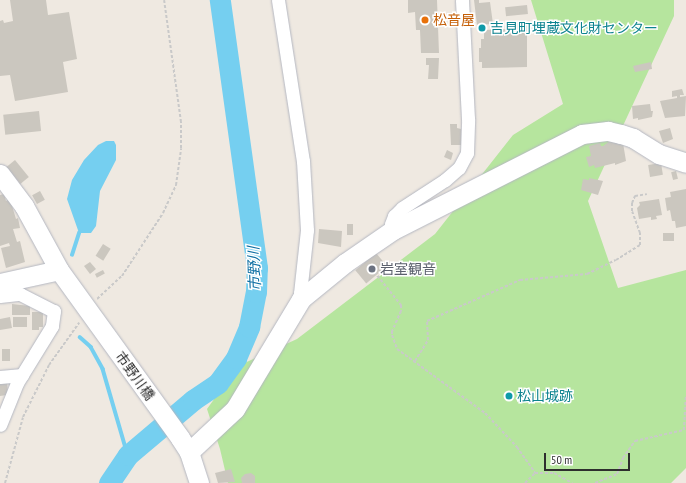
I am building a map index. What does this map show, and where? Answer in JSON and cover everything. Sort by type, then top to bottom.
[{"type":"street","points":[[278,0],[303,161],[307,230],[300,293],[301,299]]},
{"type":"street","points":[[393,230],[391,224],[394,216],[402,208],[444,180],[459,168],[467,153],[468,119],[462,0]]},
{"type":"street","points":[[184,445],[235,409],[301,299],[359,253],[393,230],[582,134],[608,131],[621,134],[633,138],[659,154],[686,163]]},
{"type":"street","name":"市野川橋","points":[[3,182],[24,206],[59,270],[184,445],[199,483]]},
{"type":"street","points":[[0,283],[59,270]]},
{"type":"street","points":[[0,296],[20,294],[54,311],[52,326],[22,375],[0,425]]},
{"type":"street","points":[[0,377],[22,375]]},
{"type":"path","points":[[4,483],[23,417],[49,365],[89,312],[92,303],[122,276],[163,214],[176,185],[181,148],[181,122],[164,0]]},
{"type":"path","points":[[415,361],[428,340],[427,321],[520,280],[587,274],[616,260],[640,245],[640,233],[632,211],[632,203],[635,196],[647,194]]},
{"type":"path","points":[[359,253],[401,305],[402,311],[392,330],[392,335],[397,349],[485,413],[517,447],[535,473]]},
{"type":"path","points":[[595,483],[617,474],[623,458],[635,440],[684,430],[686,397]]},
{"type":"path","points":[[525,483],[535,473],[554,473],[572,483]]},
{"type":"green space","points":[[531,0],[674,0],[674,16],[588,201],[618,288],[686,270],[686,468],[671,483],[228,483],[220,449],[207,409],[238,366],[297,339],[435,234],[513,135],[563,104]]},
{"type":"water","points":[[106,141],[114,141],[116,145],[116,160],[100,191],[96,226],[91,233],[79,233],[67,199],[72,180],[84,160],[98,145]]},
{"type":"building","points":[[10,0],[46,0],[48,15],[69,12],[77,59],[63,62],[68,92],[15,101],[10,75],[0,76],[0,21],[3,20],[4,23],[13,21]]},
{"type":"building","points":[[408,0],[437,0],[439,53],[421,53],[420,30],[416,30],[415,12],[408,13]]},
{"type":"building","points":[[474,0],[479,0],[479,3],[490,2],[493,24],[477,25]]},
{"type":"building","points":[[527,5],[528,14],[506,16],[505,7]]},
{"type":"building","points":[[510,23],[527,23],[527,67],[482,68],[482,62],[479,62],[479,48],[481,48],[481,39],[484,39],[484,30],[510,29]]},
{"type":"building","points":[[426,58],[439,58],[438,79],[428,79],[429,65],[426,65]]},
{"type":"building","points":[[651,62],[652,69],[635,72],[633,66]]},
{"type":"building","points":[[682,89],[684,95],[680,95],[680,97],[686,96],[685,116],[665,118],[660,101],[677,98],[677,96],[672,97],[672,91]]},
{"type":"building","points":[[650,104],[651,111],[653,111],[652,117],[638,120],[638,118],[633,119],[632,106]]},
{"type":"building","points":[[39,111],[41,131],[5,135],[3,115]]},
{"type":"building","points":[[450,124],[457,124],[457,128],[461,129],[461,145],[451,145]]},
{"type":"building","points":[[670,128],[673,139],[663,143],[659,131]]},
{"type":"building","points":[[610,141],[617,141],[617,144],[623,143],[626,161],[615,165],[615,163],[595,168],[594,165],[589,167],[586,157],[591,156],[589,146],[600,143],[601,146],[603,146]]},
{"type":"building","points":[[447,150],[453,153],[451,160],[444,157]]},
{"type":"building","points":[[15,160],[29,177],[20,184],[6,167]]},
{"type":"building","points":[[661,163],[663,175],[650,177],[648,165]]},
{"type":"building","points":[[676,171],[678,179],[673,180],[671,172]]},
{"type":"building","points":[[589,178],[603,181],[598,195],[581,190],[583,179],[589,180]]},
{"type":"building","points":[[686,189],[686,226],[676,228],[675,221],[672,221],[670,210],[667,211],[665,198],[671,197],[670,192]]},
{"type":"building","points":[[40,191],[45,200],[37,204],[32,195]]},
{"type":"building","points":[[4,194],[6,201],[10,199],[16,219],[18,218],[20,228],[13,229],[17,242],[20,241],[25,262],[6,268],[1,248],[10,246],[9,243],[0,246],[0,195]]},
{"type":"building","points":[[659,199],[662,215],[656,216],[657,219],[651,220],[651,217],[639,219],[637,208],[640,205],[639,202]]},
{"type":"building","points":[[347,224],[353,224],[353,235],[347,235]]},
{"type":"building","points":[[319,229],[342,231],[341,247],[318,243]]},
{"type":"building","points":[[663,233],[674,233],[674,241],[663,241]]},
{"type":"building","points":[[103,244],[111,249],[103,261],[96,256]]},
{"type":"building","points":[[376,253],[387,266],[366,283],[355,270]]},
{"type":"building","points":[[90,262],[96,269],[90,274],[84,266]]},
{"type":"building","points":[[103,270],[105,274],[97,278],[95,274]]},
{"type":"building","points":[[12,304],[30,306],[30,315],[12,315]]},
{"type":"building","points":[[32,312],[43,312],[43,327],[39,327],[39,330],[32,330]]},
{"type":"building","points":[[10,317],[12,328],[0,330],[0,319]]},
{"type":"building","points":[[13,317],[27,317],[27,327],[13,327]]},
{"type":"building","points":[[2,349],[10,349],[10,361],[2,361]]},
{"type":"building","points":[[7,382],[7,395],[0,396],[0,383]]},
{"type":"building","points":[[231,469],[235,482],[218,483],[215,473]]},
{"type":"building","points":[[251,473],[255,476],[255,483],[242,483],[241,478],[245,474]]},
{"type":"waterway","name":"市野川","points":[[109,483],[128,455],[193,400],[218,383],[236,358],[249,327],[256,292],[257,268],[220,0]]},
{"type":"waterway","points":[[72,255],[79,233]]},
{"type":"waterway","points":[[80,337],[91,347],[103,369],[128,455]]},
{"type":"place","name":"松音屋","points":[[425,20]]},
{"type":"place","name":"吉見町埋蔵文化財センター","points":[[482,28]]},
{"type":"place","name":"岩室観音","points":[[372,269]]},
{"type":"place","name":"松山城跡","points":[[509,396]]}]
